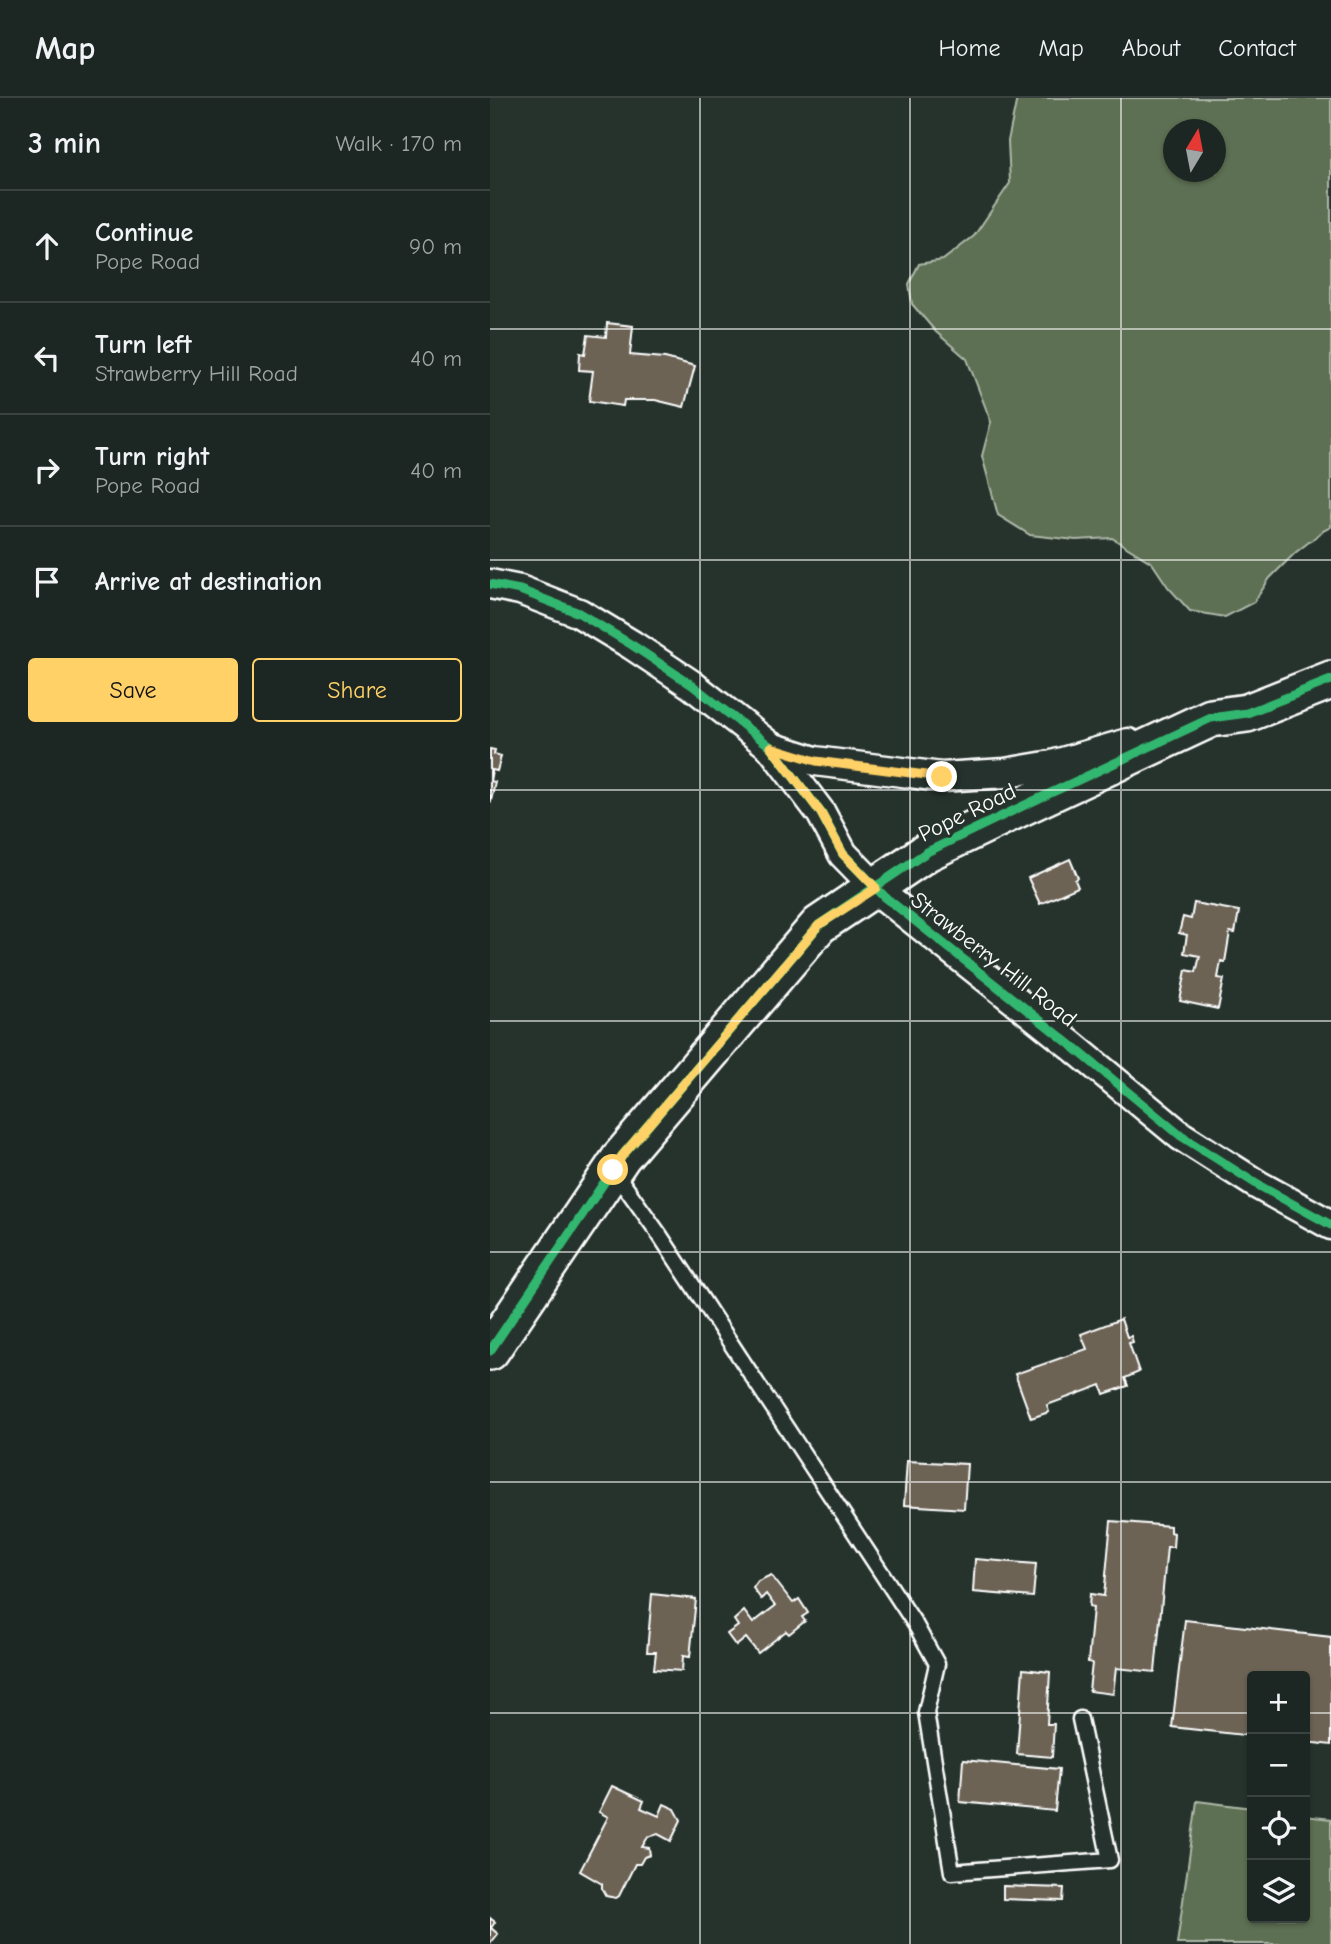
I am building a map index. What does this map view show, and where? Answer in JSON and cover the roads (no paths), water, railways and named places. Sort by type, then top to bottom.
[{"type":"street","name":"Strawberry Hill Road","points":[[490,584],[520,590],[579,614],[692,685],[771,747],[821,813],[843,854],[876,888],[1181,1136],[1258,1185],[1331,1225]]},
{"type":"street","name":"Pope Road","points":[[771,747],[816,761],[942,777],[1005,773],[1052,765],[1211,718],[1247,713],[1331,680]]},
{"type":"street","name":"Pope Road","points":[[490,1351],[639,1136],[819,925],[927,852],[1211,718]]},
{"type":"lane","points":[[613,1170],[667,1245],[915,1624],[937,1664],[926,1712],[952,1872],[1110,1860],[1080,1719]]}]
